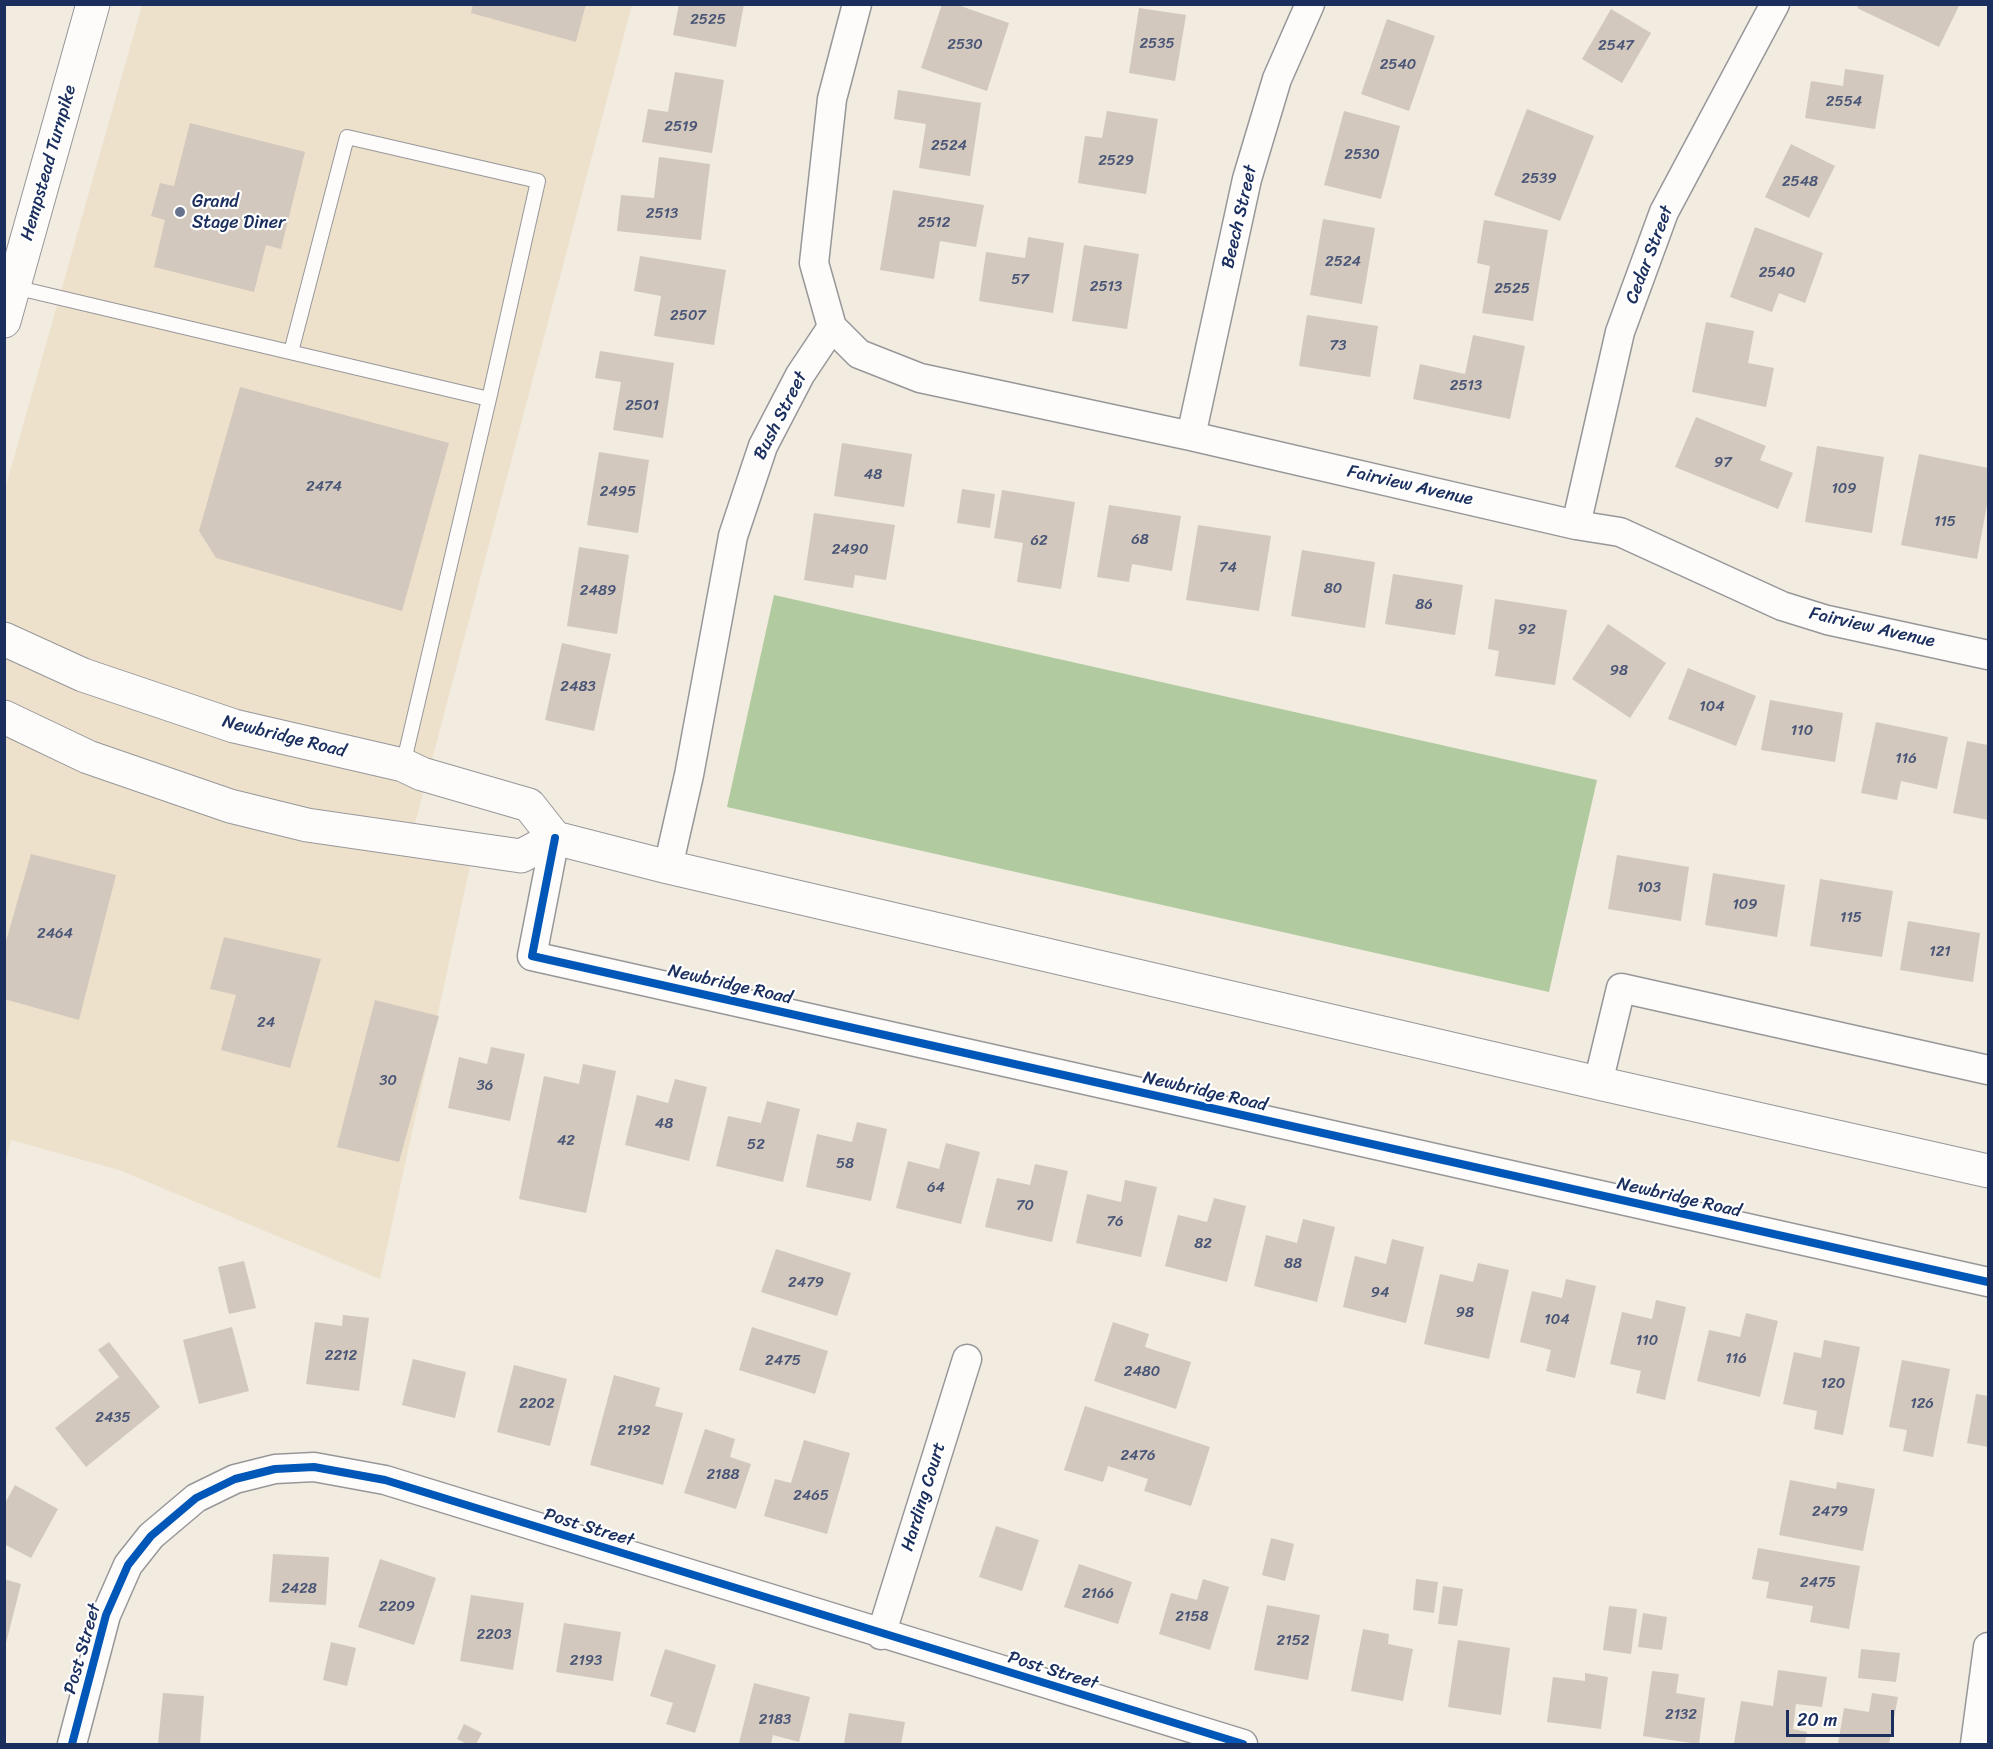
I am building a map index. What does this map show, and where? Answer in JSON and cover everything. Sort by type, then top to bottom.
[{"type":"main road","name":"Hempstead Turnpike","points":[[4,321],[93,4]]},
{"type":"main road","name":"Newbridge Road","points":[[4,639],[83,675],[234,726],[403,765],[422,774],[529,805],[555,838]]},
{"type":"main road","points":[[4,717],[88,757],[230,806],[307,825],[521,856],[555,838],[668,867],[1598,1083],[1989,1171]]},
{"type":"street","points":[[832,327],[814,263],[832,99],[845,41],[857,4]]},
{"type":"street","name":"Beech Street","points":[[1191,436],[1247,179],[1277,79],[1310,4]]},
{"type":"street","name":"Cedar Street","points":[[1576,525],[1620,332],[1664,212],[1775,4]]},
{"type":"street","name":"Fairview Avenue","points":[[832,327],[860,354],[920,378],[1191,436],[1576,525],[1620,532],[1793,609],[1827,620],[1989,655]]},
{"type":"street","name":"Bush Street","points":[[668,867],[689,775],[733,536],[763,446],[800,375],[832,327]]},
{"type":"street","name":"Newbridge Road","points":[[555,838],[532,956],[1989,1282]]},
{"type":"street","points":[[1598,1083],[1621,988],[1989,1070]]},
{"type":"street","name":"Harding Court","points":[[881,1635],[967,1359]]},
{"type":"street","name":"Post Street","points":[[72,1744],[106,1615],[128,1565],[151,1536],[196,1498],[235,1479],[275,1469],[315,1467],[386,1480],[881,1635],[1243,1744]]},
{"type":"street","points":[[1975,1744],[1989,1647]]},
{"type":"lane","points":[[291,351],[347,137],[538,181],[403,765]]},
{"type":"lane","points":[[14,287],[489,399]]},
{"type":"shaded area","points":[[142,5],[632,5],[407,854],[470,866],[380,1279],[119,1170],[11,1140],[5,1165],[5,489]]},
{"type":"green space","points":[[774,595],[1597,780],[1549,992],[727,807]]},
{"type":"building","points":[[473,4],[586,4],[576,42],[471,13]]},
{"type":"building","points":[[679,4],[744,4],[736,47],[673,35]]},
{"type":"building","points":[[942,4],[955,4],[1009,23],[987,91],[921,68]]},
{"type":"building","points":[[1859,4],[1960,4],[1939,47],[1857,8]]},
{"type":"building","points":[[1139,8],[1186,15],[1175,81],[1129,73]]},
{"type":"building","points":[[1611,9],[1651,33],[1622,83],[1582,59]]},
{"type":"building","points":[[1387,19],[1435,36],[1409,111],[1361,94]]},
{"type":"building","points":[[1845,69],[1884,75],[1875,129],[1805,118],[1811,81],[1843,86]]},
{"type":"building","points":[[675,72],[724,80],[712,153],[642,142],[648,109],[668,112]]},
{"type":"building","points":[[898,90],[981,103],[970,176],[919,168],[926,124],[894,119]]},
{"type":"building","points":[[1527,109],[1594,136],[1560,221],[1494,195]]},
{"type":"building","points":[[1107,111],[1158,119],[1146,194],[1078,183],[1085,136],[1102,138]]},
{"type":"building","points":[[1344,111],[1400,126],[1381,199],[1324,185]]},
{"type":"building","points":[[190,123],[305,152],[281,249],[266,245],[254,292],[154,267],[165,220],[151,216],[160,183],[174,186]]},
{"type":"building","points":[[1791,144],[1835,166],[1809,218],[1765,197]]},
{"type":"building","points":[[659,157],[710,164],[701,240],[617,231],[621,195],[654,198]]},
{"type":"building","points":[[893,190],[984,205],[976,247],[940,241],[934,279],[880,270]]},
{"type":"building","points":[[1323,219],[1375,228],[1362,304],[1310,295]]},
{"type":"building","points":[[1484,220],[1548,230],[1533,321],[1482,313],[1490,266],[1477,263]]},
{"type":"building","points":[[1755,227],[1823,253],[1805,303],[1779,293],[1772,312],[1730,297]]},
{"type":"building","points":[[1028,237],[1064,243],[1053,313],[979,301],[986,252],[1025,258]]},
{"type":"building","points":[[1084,245],[1139,254],[1127,329],[1072,321]]},
{"type":"building","points":[[640,256],[726,270],[714,345],[654,336],[661,296],[634,291]]},
{"type":"building","points":[[1307,315],[1378,326],[1370,377],[1299,366]]},
{"type":"building","points":[[1706,322],[1754,331],[1748,363],[1774,368],[1766,407],[1692,392]]},
{"type":"building","points":[[1473,335],[1525,346],[1510,419],[1413,399],[1420,364],[1465,374]]},
{"type":"building","points":[[600,351],[674,363],[663,438],[613,430],[621,382],[595,378]]},
{"type":"building","points":[[240,387],[449,443],[402,611],[216,558],[199,531]]},
{"type":"building","points":[[1696,417],[1766,446],[1760,460],[1793,473],[1778,509],[1675,467]]},
{"type":"building","points":[[842,443],[912,454],[904,507],[834,496]]},
{"type":"building","points":[[1817,446],[1884,457],[1872,533],[1805,522]]},
{"type":"building","points":[[599,452],[649,460],[638,533],[587,525]]},
{"type":"building","points":[[1919,454],[1988,468],[1988,499],[1977,559],[1901,545]]},
{"type":"building","points":[[962,489],[995,494],[990,528],[957,523]]},
{"type":"building","points":[[1002,490],[1075,502],[1061,589],[1017,582],[1023,543],[994,538]]},
{"type":"building","points":[[1109,505],[1181,516],[1172,571],[1132,564],[1129,582],[1097,577]]},
{"type":"building","points":[[814,513],[895,525],[886,580],[855,575],[853,588],[804,580]]},
{"type":"building","points":[[1198,525],[1271,536],[1259,611],[1186,600]]},
{"type":"building","points":[[579,547],[629,555],[617,634],[567,626]]},
{"type":"building","points":[[1302,550],[1375,562],[1365,628],[1291,616]]},
{"type":"building","points":[[1393,574],[1463,585],[1455,635],[1385,624]]},
{"type":"building","points":[[1495,599],[1567,610],[1555,685],[1495,676],[1499,651],[1488,649]]},
{"type":"building","points":[[1608,624],[1666,663],[1630,718],[1572,679]]},
{"type":"building","points":[[562,643],[611,654],[594,731],[545,720]]},
{"type":"building","points":[[1688,668],[1756,696],[1736,746],[1668,719]]},
{"type":"building","points":[[1770,700],[1843,713],[1835,762],[1761,750]]},
{"type":"building","points":[[1876,722],[1948,737],[1937,789],[1901,781],[1897,800],[1861,793]]},
{"type":"building","points":[[1967,741],[1988,745],[1988,820],[1953,813]]},
{"type":"building","points":[[31,854],[116,875],[79,1020],[4,999],[4,948]]},
{"type":"building","points":[[1617,855],[1689,867],[1681,921],[1608,909]]},
{"type":"building","points":[[1713,873],[1785,885],[1777,937],[1705,925]]},
{"type":"building","points":[[1820,879],[1893,891],[1882,957],[1810,946]]},
{"type":"building","points":[[1908,921],[1980,933],[1973,982],[1900,970]]},
{"type":"building","points":[[224,937],[321,959],[290,1068],[221,1050],[236,995],[210,989]]},
{"type":"building","points":[[375,1000],[439,1016],[399,1162],[337,1147]]},
{"type":"building","points":[[491,1047],[525,1054],[510,1121],[448,1108],[459,1057],[487,1064]]},
{"type":"building","points":[[583,1064],[616,1071],[586,1213],[519,1199],[544,1076],[579,1084]]},
{"type":"building","points":[[675,1079],[707,1087],[689,1161],[625,1145],[637,1095],[668,1103]]},
{"type":"building","points":[[767,1101],[800,1109],[783,1182],[716,1166],[728,1116],[761,1123]]},
{"type":"building","points":[[857,1122],[887,1129],[871,1201],[806,1187],[817,1134],[852,1142]]},
{"type":"building","points":[[946,1143],[980,1152],[961,1224],[896,1208],[908,1161],[939,1169]]},
{"type":"building","points":[[1035,1164],[1068,1171],[1052,1242],[985,1227],[997,1178],[1030,1185]]},
{"type":"building","points":[[1125,1180],[1157,1187],[1141,1257],[1076,1243],[1087,1194],[1121,1202]]},
{"type":"building","points":[[1214,1198],[1246,1206],[1227,1282],[1165,1266],[1178,1215],[1207,1222]]},
{"type":"building","points":[[1303,1219],[1335,1227],[1317,1302],[1254,1286],[1266,1235],[1297,1243]]},
{"type":"building","points":[[1392,1239],[1424,1247],[1406,1323],[1343,1307],[1355,1256],[1386,1264]]},
{"type":"building","points":[[776,1249],[851,1273],[837,1316],[761,1292]]},
{"type":"building","points":[[244,1261],[256,1308],[229,1314],[218,1267]]},
{"type":"building","points":[[1478,1263],[1509,1270],[1489,1359],[1424,1344],[1440,1274],[1473,1282]]},
{"type":"building","points":[[1566,1279],[1596,1286],[1575,1378],[1546,1371],[1551,1350],[1520,1342],[1532,1291],[1562,1298]]},
{"type":"building","points":[[1656,1300],[1686,1307],[1665,1400],[1636,1393],[1641,1371],[1610,1364],[1622,1312],[1652,1319]]},
{"type":"building","points":[[1746,1313],[1778,1321],[1760,1397],[1697,1381],[1709,1330],[1740,1337]]},
{"type":"building","points":[[343,1315],[369,1318],[359,1391],[306,1384],[315,1322],[342,1326]]},
{"type":"building","points":[[1113,1322],[1149,1334],[1145,1347],[1191,1362],[1176,1409],[1094,1381]]},
{"type":"building","points":[[232,1327],[249,1391],[199,1404],[183,1340]]},
{"type":"building","points":[[752,1327],[828,1351],[815,1394],[739,1370]]},
{"type":"building","points":[[1824,1340],[1860,1347],[1843,1435],[1814,1429],[1817,1411],[1783,1404],[1794,1352],[1821,1358]]},
{"type":"building","points":[[109,1342],[160,1407],[86,1467],[55,1428],[119,1377],[98,1350]]},
{"type":"building","points":[[413,1359],[466,1372],[455,1418],[402,1405]]},
{"type":"building","points":[[1902,1360],[1950,1369],[1933,1457],[1903,1451],[1907,1430],[1889,1427]]},
{"type":"building","points":[[514,1365],[567,1379],[550,1446],[497,1432]]},
{"type":"building","points":[[614,1375],[660,1388],[655,1406],[683,1413],[663,1485],[590,1465]]},
{"type":"building","points":[[1976,1394],[1988,1396],[1988,1447],[1967,1443]]},
{"type":"building","points":[[1085,1406],[1210,1447],[1191,1506],[1144,1491],[1148,1479],[1108,1466],[1103,1482],[1064,1470]]},
{"type":"building","points":[[705,1429],[735,1439],[730,1457],[751,1464],[736,1509],[684,1493]]},
{"type":"building","points":[[804,1440],[850,1453],[827,1534],[764,1516],[775,1479],[791,1483]]},
{"type":"building","points":[[1790,1480],[1836,1489],[1837,1482],[1875,1489],[1863,1551],[1779,1535]]},
{"type":"building","points":[[15,1485],[58,1509],[31,1558],[4,1544],[4,1505]]},
{"type":"building","points":[[996,1526],[1039,1540],[1022,1591],[979,1577]]},
{"type":"building","points":[[1271,1538],[1294,1544],[1285,1581],[1262,1575]]},
{"type":"building","points":[[1758,1548],[1860,1566],[1849,1629],[1810,1622],[1813,1606],[1766,1598],[1769,1582],[1752,1579]]},
{"type":"building","points":[[273,1554],[329,1557],[326,1605],[269,1602]]},
{"type":"building","points":[[380,1559],[436,1578],[414,1645],[358,1627]]},
{"type":"building","points":[[1079,1564],[1132,1582],[1118,1624],[1064,1607]]},
{"type":"building","points":[[4,1579],[21,1584],[5,1647],[4,1647]]},
{"type":"building","points":[[1203,1579],[1229,1587],[1210,1650],[1159,1634],[1171,1593],[1197,1600]]},
{"type":"building","points":[[1416,1579],[1438,1582],[1434,1613],[1413,1610]]},
{"type":"building","points":[[1443,1586],[1463,1589],[1457,1626],[1438,1624]]},
{"type":"building","points":[[471,1595],[524,1603],[513,1670],[460,1661]]},
{"type":"building","points":[[1267,1605],[1320,1615],[1308,1680],[1254,1670]]},
{"type":"building","points":[[1609,1606],[1637,1609],[1631,1654],[1603,1650]]},
{"type":"building","points":[[1643,1613],[1667,1617],[1662,1650],[1638,1647]]},
{"type":"building","points":[[564,1623],[621,1632],[613,1681],[556,1672]]},
{"type":"building","points":[[1363,1629],[1389,1634],[1388,1644],[1413,1649],[1403,1701],[1351,1691]]},
{"type":"building","points":[[1458,1640],[1510,1648],[1501,1715],[1448,1707]]},
{"type":"building","points":[[331,1642],[356,1648],[347,1686],[323,1680]]},
{"type":"building","points":[[665,1649],[716,1665],[695,1733],[666,1724],[673,1703],[650,1696]]},
{"type":"building","points":[[1861,1649],[1900,1653],[1896,1682],[1858,1678]]},
{"type":"building","points":[[1778,1670],[1827,1677],[1822,1707],[1796,1704],[1793,1729],[1807,1732],[1805,1744],[1734,1744],[1741,1701],[1773,1706]]},
{"type":"building","points":[[1652,1671],[1679,1674],[1676,1693],[1705,1698],[1699,1744],[1643,1736]]},
{"type":"building","points":[[1585,1673],[1608,1677],[1601,1729],[1547,1722],[1553,1677],[1585,1681]]},
{"type":"building","points":[[754,1683],[810,1697],[799,1742],[773,1735],[771,1744],[739,1743]]},
{"type":"building","points":[[163,1693],[204,1696],[200,1744],[158,1744]]},
{"type":"building","points":[[1872,1693],[1898,1697],[1889,1744],[1838,1744],[1844,1708],[1869,1712]]},
{"type":"building","points":[[849,1713],[905,1722],[901,1744],[844,1744]]},
{"type":"building","points":[[464,1724],[482,1733],[476,1744],[467,1744],[457,1739]]},
{"type":"cycle path","points":[[555,838],[532,956],[1988,1282]]},
{"type":"cycle path","points":[[72,1744],[106,1615],[128,1565],[151,1536],[196,1498],[235,1479],[275,1469],[314,1467],[385,1480],[1243,1744]]},
{"type":"place","name":"Grand Stage Diner","points":[[180,212]]}]
